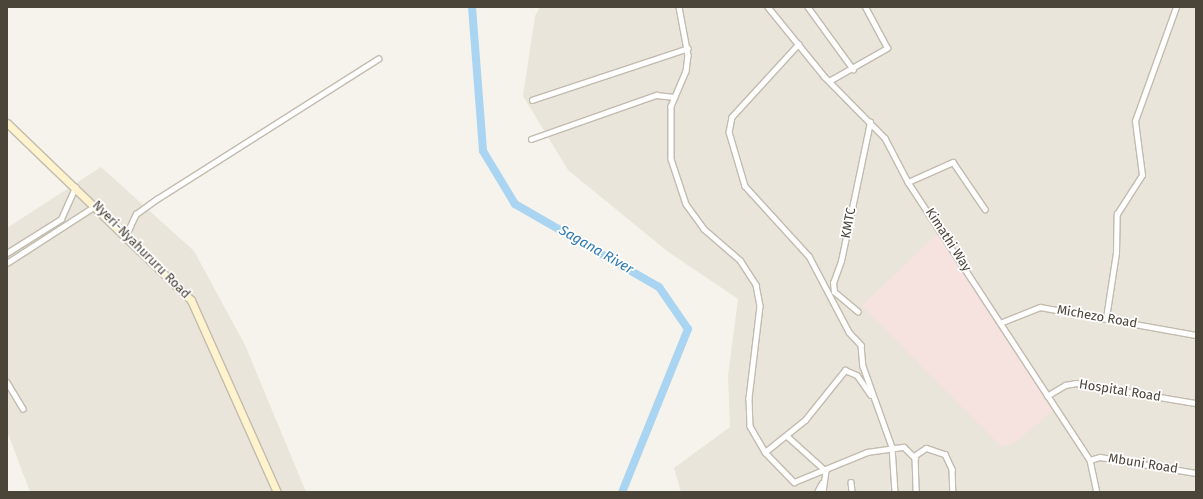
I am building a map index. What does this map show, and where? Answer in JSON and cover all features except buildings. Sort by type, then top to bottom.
[{"type":"main road","name":"Nyeri-Nyahururu Road","points":[[7,123],[76,185],[185,291],[197,309],[277,492]]},
{"type":"street","points":[[679,7],[688,48],[686,71],[674,97],[669,151],[686,204],[712,238],[740,260],[756,285],[760,306],[748,413],[750,426],[765,452],[794,482],[826,472],[854,457],[892,447],[904,447],[914,456],[916,492]]},
{"type":"street","name":"Kimathi Way","points":[[768,7],[829,81],[885,138],[908,182],[1090,460],[1097,492]]},
{"type":"street","points":[[808,7],[853,68]]},
{"type":"street","points":[[829,81],[888,48],[865,7]]},
{"type":"street","points":[[1106,318],[1116,253],[1117,214],[1142,175],[1135,121],[1176,7]]},
{"type":"street","points":[[799,44],[732,117],[729,132],[745,186],[810,256],[849,332],[861,345],[863,366],[892,447],[896,492]]},
{"type":"street","points":[[532,100],[688,48]]},
{"type":"street","points":[[126,235],[136,214],[378,59]]},
{"type":"street","points":[[531,139],[656,95],[674,97]]},
{"type":"street","name":"KMTC","points":[[858,312],[834,292],[833,283],[841,260],[870,122]]},
{"type":"street","points":[[908,182],[953,162],[985,209]]},
{"type":"street","points":[[7,253],[66,214],[76,185]]},
{"type":"street","points":[[7,263],[96,205]]},
{"type":"street","name":"Michezo Road","points":[[1000,322],[1035,307],[1106,318],[1196,335]]},
{"type":"street","points":[[765,452],[787,436],[845,370],[857,375],[874,400]]},
{"type":"street","points":[[7,382],[23,409]]},
{"type":"street","name":"Hospital Road","points":[[1047,396],[1065,385],[1076,383],[1196,403]]},
{"type":"street","points":[[787,436],[826,472]]},
{"type":"street","points":[[914,456],[926,448],[945,454],[952,469],[953,492]]},
{"type":"street","name":"Mbuni Road","points":[[1090,460],[1100,457],[1196,473]]},
{"type":"street","points":[[817,492],[823,482],[826,472]]},
{"type":"street","points":[[823,482],[823,492]]},
{"type":"street","points":[[851,482],[852,492]]},
{"type":"shaded area","points":[[540,7],[1196,7],[1196,492],[681,492],[674,468],[730,427],[728,376],[738,299],[667,251],[568,170],[523,96],[535,16]]},
{"type":"shaded area","points":[[101,167],[194,251],[245,345],[306,492],[30,492],[7,431],[7,228]]},
{"type":"shaded area","points":[[939,232],[1055,409],[1015,442],[1002,447],[862,306]]},
{"type":"waterway","name":"Sagana River","points":[[472,7],[483,151],[515,204],[659,287],[688,329],[622,492]]}]
